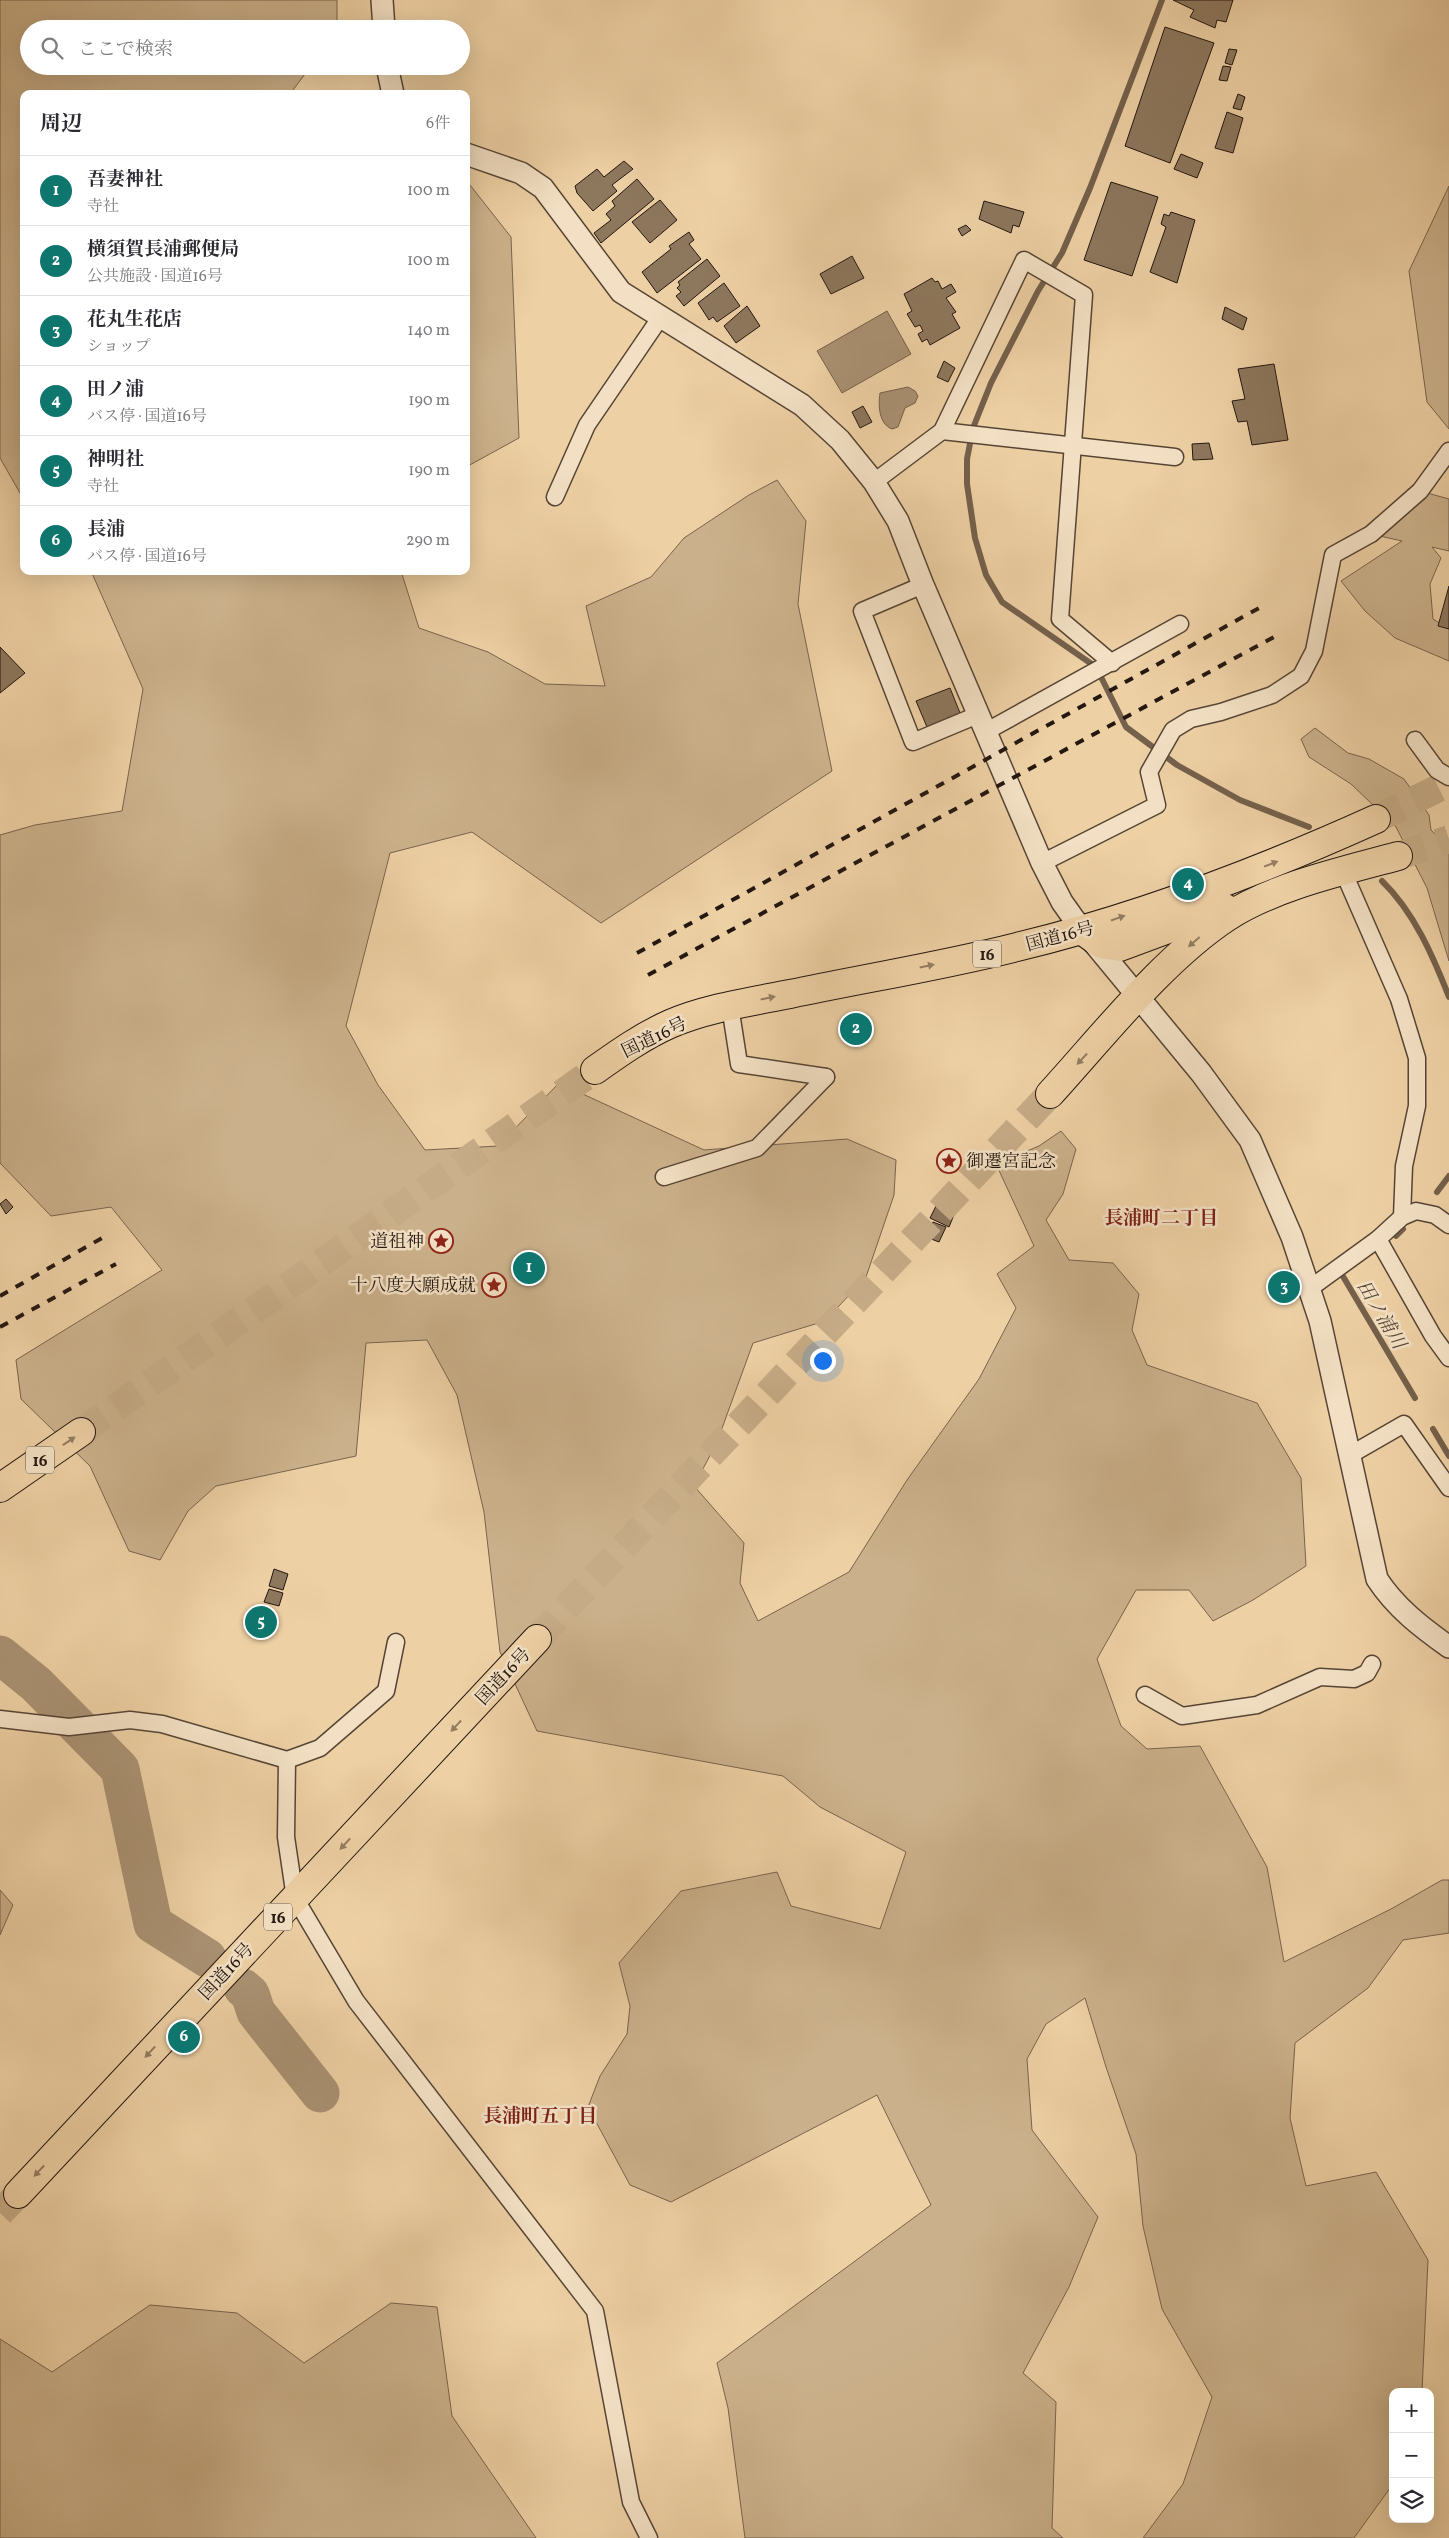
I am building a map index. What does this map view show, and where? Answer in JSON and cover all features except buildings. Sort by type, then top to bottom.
[{"type":"highway","name":"国道16号","points":[[595,1070],[633,1043],[671,1024],[730,1006],[1015,948],[1083,930],[1223,882],[1307,850],[1376,819]]},
{"type":"highway","points":[[1050,1094],[1196,940],[1228,916],[1270,896],[1343,871],[1398,856]]},
{"type":"highway","points":[[1083,930],[1101,944],[1120,946],[1245,901],[1270,896]]},
{"type":"highway","name":"16","points":[[0,1488],[81,1432]]},
{"type":"highway","name":"国道16号","points":[[18,2194],[537,1639]]},
{"type":"street","points":[[382,0],[383,20]]},
{"type":"street","points":[[389,75],[392,90]]},
{"type":"street","points":[[470,155],[521,173],[543,188],[621,292],[802,405],[840,440],[874,482],[898,521],[923,585],[1042,863],[1062,902],[1138,999],[1201,1073],[1250,1140],[1292,1237],[1320,1321],[1377,1579],[1391,1599],[1415,1623],[1449,1647]]},
{"type":"street","points":[[874,482],[942,431],[1024,260],[1084,295],[1060,619],[1112,663]]},
{"type":"street","points":[[555,498],[586,425],[660,318]]},
{"type":"street","points":[[942,431],[1175,457]]},
{"type":"street","points":[[1042,863],[1157,804],[1149,772],[1173,730],[1191,719],[1221,712],[1272,695],[1301,676],[1314,651],[1333,555],[1371,534],[1420,490],[1449,451]]},
{"type":"street","points":[[923,585],[862,610],[913,742],[983,723],[1112,663],[1180,624]]},
{"type":"street","points":[[1415,740],[1437,770],[1449,777]]},
{"type":"street","points":[[1343,871],[1399,999],[1417,1058],[1417,1106],[1404,1166],[1402,1217]]},
{"type":"street","points":[[664,1177],[758,1148],[826,1077],[739,1064],[730,1006]]},
{"type":"street","points":[[1309,1289],[1378,1239],[1402,1217],[1416,1211],[1435,1216],[1449,1225]]},
{"type":"street","points":[[1378,1239],[1433,1336],[1449,1358]]},
{"type":"street","points":[[1350,1456],[1404,1424],[1449,1488]]},
{"type":"street","points":[[0,1719],[69,1727],[130,1720],[162,1724],[287,1760],[320,1748],[386,1691],[396,1642]]},
{"type":"street","points":[[1145,1695],[1182,1716],[1257,1706],[1320,1677],[1354,1678],[1368,1673],[1372,1664]]},
{"type":"street","points":[[287,1760],[286,1837],[295,1898],[356,2001],[595,2311],[631,2502],[649,2538]]},
{"type":"shaded area","points":[[0,0],[337,0],[337,20],[20,20],[20,75],[304,75],[293,90],[20,90],[20,493],[0,458]]},
{"type":"shaded area","points":[[470,185],[511,237],[519,438],[470,465]]},
{"type":"shaded area","points":[[1449,186],[1449,429],[1427,402],[1409,271]]},
{"type":"shaded area","points":[[887,311],[911,354],[842,393],[817,351]]},
{"type":"shaded area","points":[[908,387],[915,391],[918,396],[915,403],[905,408],[898,427],[892,429],[884,423],[880,414],[880,393]]},
{"type":"shaded area","points":[[777,480],[806,521],[798,604],[832,771],[601,923],[472,832],[390,853],[346,1026],[378,1085],[425,1150],[498,1146],[559,1083],[704,1150],[847,1139],[896,1160],[894,1195],[866,1277],[825,1321],[753,1343],[717,1442],[694,1486],[744,1543],[740,1583],[758,1621],[849,1572],[907,1480],[979,1379],[1016,1308],[997,1274],[1034,1246],[996,1164],[1039,1146],[1061,1131],[1076,1149],[1063,1194],[1046,1220],[1069,1260],[1113,1263],[1139,1294],[1132,1330],[1147,1365],[1257,1403],[1301,1478],[1306,1566],[1253,1600],[1213,1621],[1189,1590],[1136,1590],[1097,1659],[1121,1726],[1147,1749],[1200,1746],[1267,1867],[1284,1962],[1391,1909],[1442,1880],[1449,1880],[1449,1933],[1403,1940],[1368,1988],[1295,2043],[1290,2118],[1306,2186],[1376,2172],[1428,2260],[1422,2388],[1389,2388],[1389,2490],[1354,2538],[1143,2538],[1183,2484],[1212,2397],[1162,2309],[1143,2226],[1136,2154],[1085,1998],[1046,2024],[1027,2059],[1032,2130],[1098,2217],[1069,2287],[1023,2373],[1056,2402],[1052,2528],[1063,2538],[745,2538],[728,2408],[717,2363],[931,2205],[877,2095],[671,2202],[630,2185],[588,2107],[600,2076],[627,2034],[630,2006],[619,1963],[681,1891],[777,1872],[791,1906],[880,1929],[906,1852],[820,1807],[783,1776],[537,1731],[500,1652],[484,1512],[457,1395],[427,1340],[366,1343],[356,1456],[216,1486],[188,1511],[160,1560],[129,1551],[90,1466],[21,1399],[16,1360],[162,1270],[111,1207],[51,1216],[0,1163],[0,835],[35,825],[122,811],[143,689],[93,575],[402,575],[419,628],[488,652],[545,684],[605,686],[586,606],[651,577],[684,538],[749,495]]},
{"type":"shaded area","points":[[1420,491],[1449,499],[1449,551],[1432,547],[1441,558],[1430,584],[1433,619],[1449,629],[1449,661],[1395,638],[1365,611],[1341,581],[1402,541],[1371,534]]},
{"type":"shaded area","points":[[1315,728],[1348,753],[1369,759],[1404,779],[1429,815],[1431,830],[1449,848],[1449,961],[1427,888],[1396,827],[1351,784],[1309,757],[1301,739]]},
{"type":"shaded area","points":[[0,1890],[13,1905],[0,1935]]},
{"type":"shaded area","points":[[391,2303],[437,2307],[452,2416],[536,2538],[0,2538],[0,2339],[52,2372],[150,2305],[237,2313],[304,2363]]},
{"type":"waterway","points":[[1162,0],[1090,188],[1062,253],[1038,291],[991,383],[973,428],[967,459],[967,484],[975,538],[986,575],[1002,602],[1096,667],[1126,727],[1177,765],[1240,800],[1309,827]]},
{"type":"waterway","name":"田ノ浦川","points":[[1382,881],[1404,906],[1422,935],[1449,997]]},
{"type":"waterway","name":"田ノ浦川","points":[[1437,1192],[1449,1176]]},
{"type":"waterway","points":[[1396,1236],[1403,1229]]},
{"type":"waterway","name":"田ノ浦川","points":[[1346,1270],[1341,1273],[1415,1398]]},
{"type":"waterway","name":"田ノ浦川","points":[[1433,1429],[1449,1456]]},
{"type":"waterway","points":[[0,1655],[36,1684],[120,1769],[153,1924],[207,1958]]},
{"type":"waterway","points":[[243,1988],[250,1994],[256,2012],[320,2093]]},
{"type":"tunnel","points":[[1376,819],[1449,783]]},
{"type":"tunnel","points":[[1398,856],[1449,839]]},
{"type":"tunnel","points":[[81,1432],[595,1070]]},
{"type":"tunnel","points":[[537,1639],[1050,1094]]},
{"type":"tunnel","points":[[0,2213],[18,2194]]},
{"type":"railway","points":[[637,953],[1259,608]]},
{"type":"railway","points":[[648,975],[1274,637]]},
{"type":"railway","points":[[0,1296],[102,1238]]},
{"type":"railway","points":[[0,1327],[116,1264]]},
{"type":"place","name":"田ノ浦","points":[[1188,884]]},
{"type":"place","name":"横須賀長浦郵便局","points":[[856,1029]]},
{"type":"place","name":"御遷宮記念","points":[[949,1161]]},
{"type":"place","name":"道祖神","points":[[441,1241]]},
{"type":"place","name":"吾妻神社","points":[[529,1268]]},
{"type":"place","name":"十八度大願成就","points":[[494,1285]]},
{"type":"place","name":"花丸生花店","points":[[1284,1287]]},
{"type":"place","name":"神明社","points":[[261,1622]]},
{"type":"place","name":"長浦","points":[[184,2037]]},
{"type":"district","name":"長浦町二丁目","points":[[1161,1217]]},
{"type":"district","name":"長浦町五丁目","points":[[540,2115]]}]
